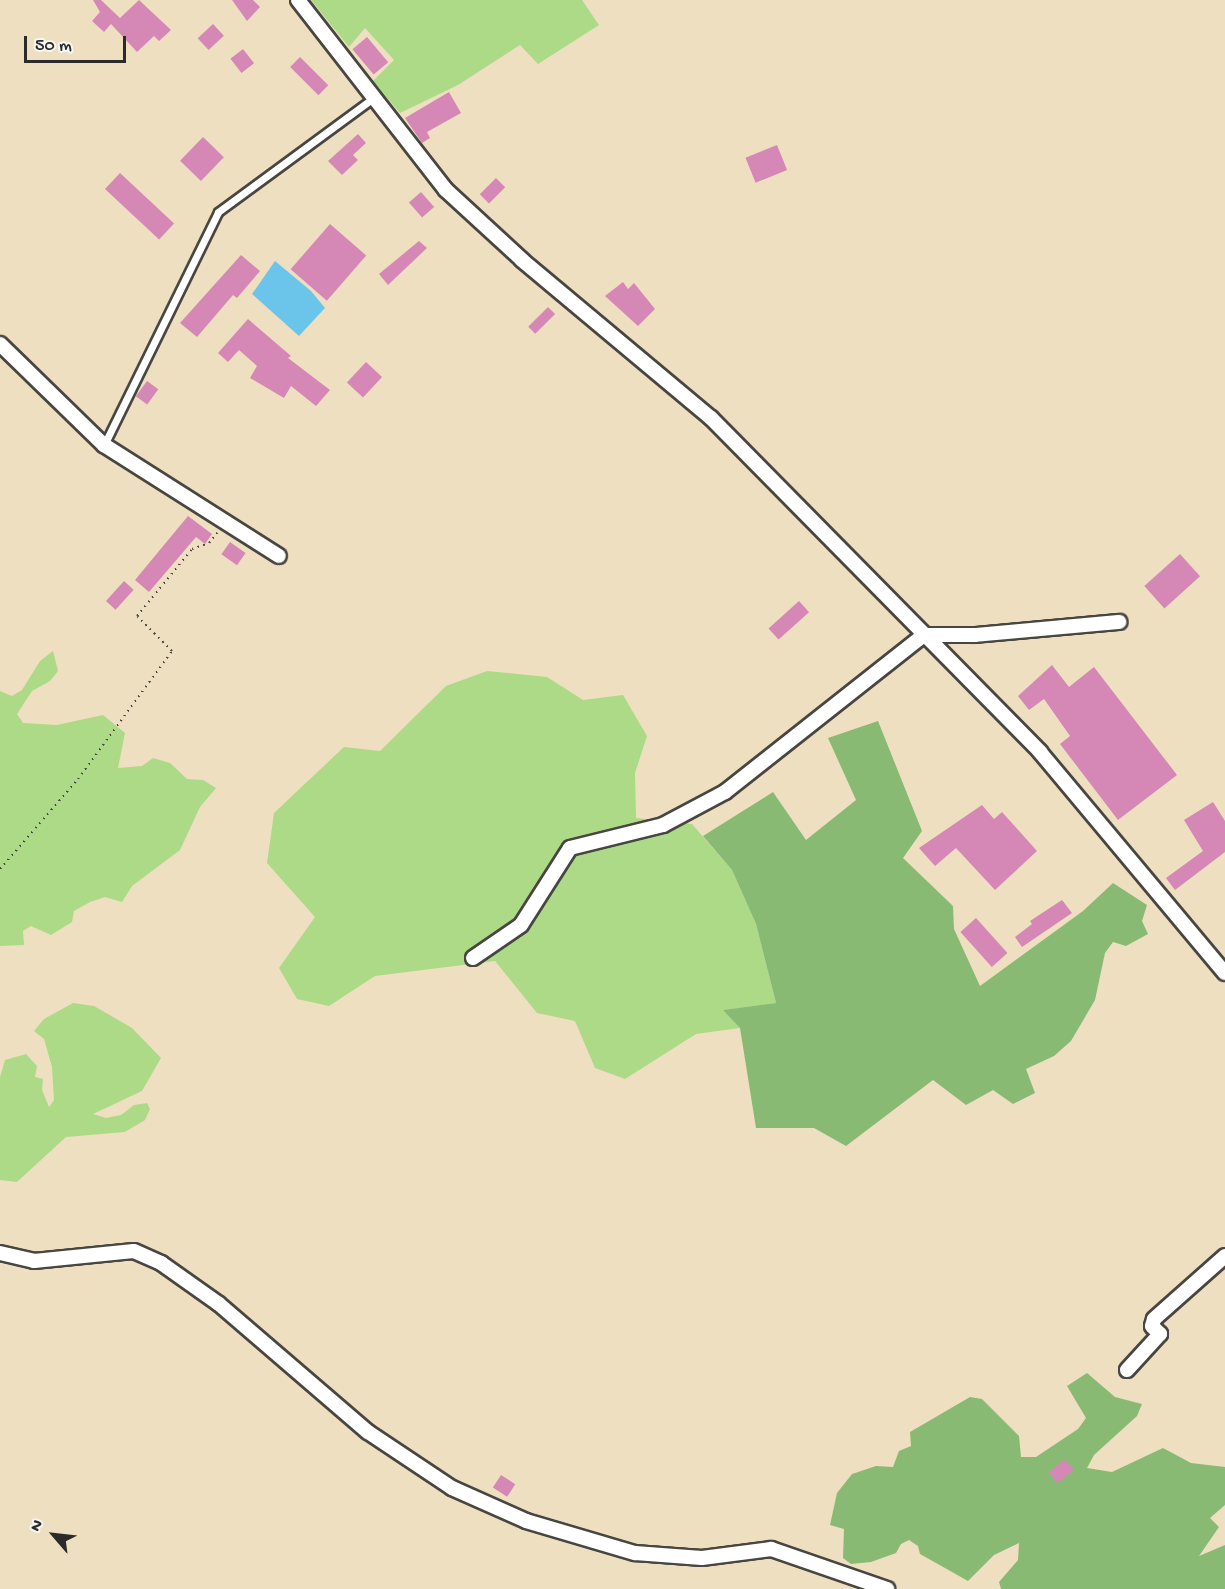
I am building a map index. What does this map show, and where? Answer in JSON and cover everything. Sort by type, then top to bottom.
[{"type":"street","points":[[298,0],[446,190],[522,260],[711,418],[1040,752],[1225,973]]},
{"type":"street","points":[[0,344],[104,445],[279,556]]},
{"type":"street","points":[[473,958],[521,925],[570,848],[663,825],[724,792],[924,635],[975,635],[1119,622]]},
{"type":"street","points":[[0,1253],[34,1261],[134,1251],[161,1263],[219,1304],[368,1432],[452,1488],[526,1521],[635,1553],[702,1558],[771,1549],[887,1589]]},
{"type":"street","points":[[1126,1370],[1160,1334],[1152,1326],[1154,1319],[1225,1256]]},
{"type":"lane","points":[[104,445],[218,212],[373,98]]},
{"type":"path","points":[[0,869],[78,779],[172,651],[137,616],[192,549],[209,543],[225,522]]},
{"type":"green space","points":[[311,0],[582,0],[599,25],[538,64],[520,45],[458,85],[400,113],[373,81],[394,60],[365,28],[349,47]]},
{"type":"green space","points":[[53,651],[58,671],[50,681],[32,691],[17,714],[23,723],[57,725],[103,715],[125,733],[118,768],[142,766],[153,758],[170,763],[187,779],[203,780],[216,788],[200,807],[180,850],[132,886],[122,902],[105,897],[90,902],[74,911],[72,922],[51,935],[31,926],[23,931],[24,945],[0,946],[0,691],[12,696],[22,690],[40,661]]},
{"type":"green space","points":[[487,671],[547,677],[583,700],[623,695],[647,736],[635,773],[636,818],[692,824],[732,870],[756,924],[776,1003],[724,1010],[740,1028],[696,1034],[625,1079],[595,1068],[575,1021],[537,1013],[495,961],[375,976],[329,1006],[297,999],[279,968],[315,917],[267,863],[274,813],[344,747],[380,751],[446,686]]},
{"type":"green space","points":[[878,721],[922,831],[903,858],[953,906],[954,929],[980,986],[1083,911],[1113,883],[1147,905],[1142,921],[1148,934],[1126,946],[1113,942],[1105,953],[1095,1000],[1071,1041],[1054,1056],[1026,1069],[1035,1093],[1013,1104],[993,1090],[966,1105],[933,1080],[846,1146],[814,1128],[756,1128],[740,1028],[723,1010],[776,1003],[756,924],[732,870],[703,836],[773,792],[806,840],[856,800],[828,738]]},
{"type":"green space","points":[[73,1003],[94,1006],[132,1028],[161,1058],[142,1091],[93,1114],[106,1118],[121,1115],[134,1105],[147,1103],[150,1109],[145,1120],[125,1132],[66,1137],[17,1182],[0,1180],[0,1077],[5,1060],[26,1054],[37,1066],[35,1077],[43,1079],[42,1090],[49,1107],[54,1100],[52,1067],[44,1039],[34,1031],[44,1019]]},
{"type":"green space","points":[[1087,1373],[1115,1397],[1142,1404],[1137,1416],[1094,1455],[1087,1468],[1112,1472],[1163,1448],[1191,1463],[1225,1467],[1225,1505],[1210,1518],[1219,1527],[1199,1556],[1225,1545],[1225,1589],[1001,1589],[999,1582],[1018,1560],[1019,1543],[994,1555],[968,1581],[920,1554],[918,1546],[909,1540],[901,1544],[896,1553],[871,1562],[851,1564],[843,1558],[844,1529],[830,1525],[837,1493],[852,1474],[876,1466],[893,1467],[899,1451],[911,1446],[910,1432],[970,1397],[982,1399],[1019,1436],[1021,1457],[1036,1457],[1078,1429],[1086,1418],[1067,1386]]},
{"type":"water","points":[[275,261],[311,291],[325,308],[299,336],[252,294]]},
{"type":"building","points":[[93,0],[101,0],[120,18],[139,0],[171,30],[159,41],[154,36],[137,52],[111,24],[104,32],[92,21],[100,12]]},
{"type":"building","points":[[232,0],[253,0],[260,7],[247,21]]},
{"type":"building","points":[[213,24],[224,36],[209,50],[198,38]]},
{"type":"building","points":[[367,37],[388,62],[374,74],[352,49]]},
{"type":"building","points":[[243,49],[254,63],[241,73],[230,59]]},
{"type":"building","points":[[300,57],[328,85],[318,95],[290,67]]},
{"type":"building","points":[[449,92],[461,113],[427,132],[430,138],[422,143],[405,118]]},
{"type":"building","points":[[358,134],[366,143],[353,155],[358,160],[342,175],[328,161]]},
{"type":"building","points":[[203,137],[224,157],[201,181],[180,161]]},
{"type":"building","points":[[777,145],[787,170],[756,183],[745,158]]},
{"type":"building","points":[[120,173],[174,223],[159,240],[105,189]]},
{"type":"building","points":[[496,178],[505,187],[489,203],[480,194]]},
{"type":"building","points":[[421,192],[434,207],[422,218],[409,202]]},
{"type":"building","points":[[330,224],[366,255],[327,301],[291,269]]},
{"type":"building","points":[[419,241],[427,248],[388,285],[379,274]]},
{"type":"building","points":[[241,255],[260,271],[237,298],[233,295],[197,337],[180,323]]},
{"type":"building","points":[[623,282],[628,289],[634,283],[655,309],[638,326],[605,296]]},
{"type":"building","points":[[548,307],[555,314],[535,334],[528,327]]},
{"type":"building","points":[[248,319],[291,356],[288,358],[330,390],[316,406],[291,386],[284,398],[250,378],[257,366],[239,350],[228,362],[218,353]]},
{"type":"building","points":[[366,362],[382,377],[363,397],[347,382]]},
{"type":"building","points":[[147,381],[158,389],[147,405],[136,396]]},
{"type":"building","points":[[188,516],[212,534],[205,544],[196,537],[149,592],[135,580]]},
{"type":"building","points":[[230,542],[246,553],[237,565],[221,554]]},
{"type":"building","points":[[1180,554],[1200,576],[1164,608],[1144,586]]},
{"type":"building","points":[[124,581],[134,590],[116,610],[106,601]]},
{"type":"building","points":[[799,601],[809,612],[779,640],[769,628]]},
{"type":"building","points":[[1052,665],[1069,687],[1094,667],[1177,775],[1118,820],[1060,744],[1070,736],[1044,699],[1029,710],[1018,696]]},
{"type":"building","points":[[1213,802],[1225,821],[1225,852],[1175,890],[1166,878],[1203,851],[1184,820]]},
{"type":"building","points":[[982,805],[994,819],[1002,812],[1037,851],[995,890],[956,848],[935,866],[919,848]]},
{"type":"building","points":[[1062,900],[1072,913],[1022,947],[1015,937],[1032,924],[1030,921]]},
{"type":"building","points":[[976,918],[1007,953],[992,967],[960,932]]},
{"type":"building","points":[[1065,1459],[1074,1470],[1057,1483],[1049,1472]]},
{"type":"building","points":[[501,1475],[515,1484],[507,1497],[493,1488]]}]
